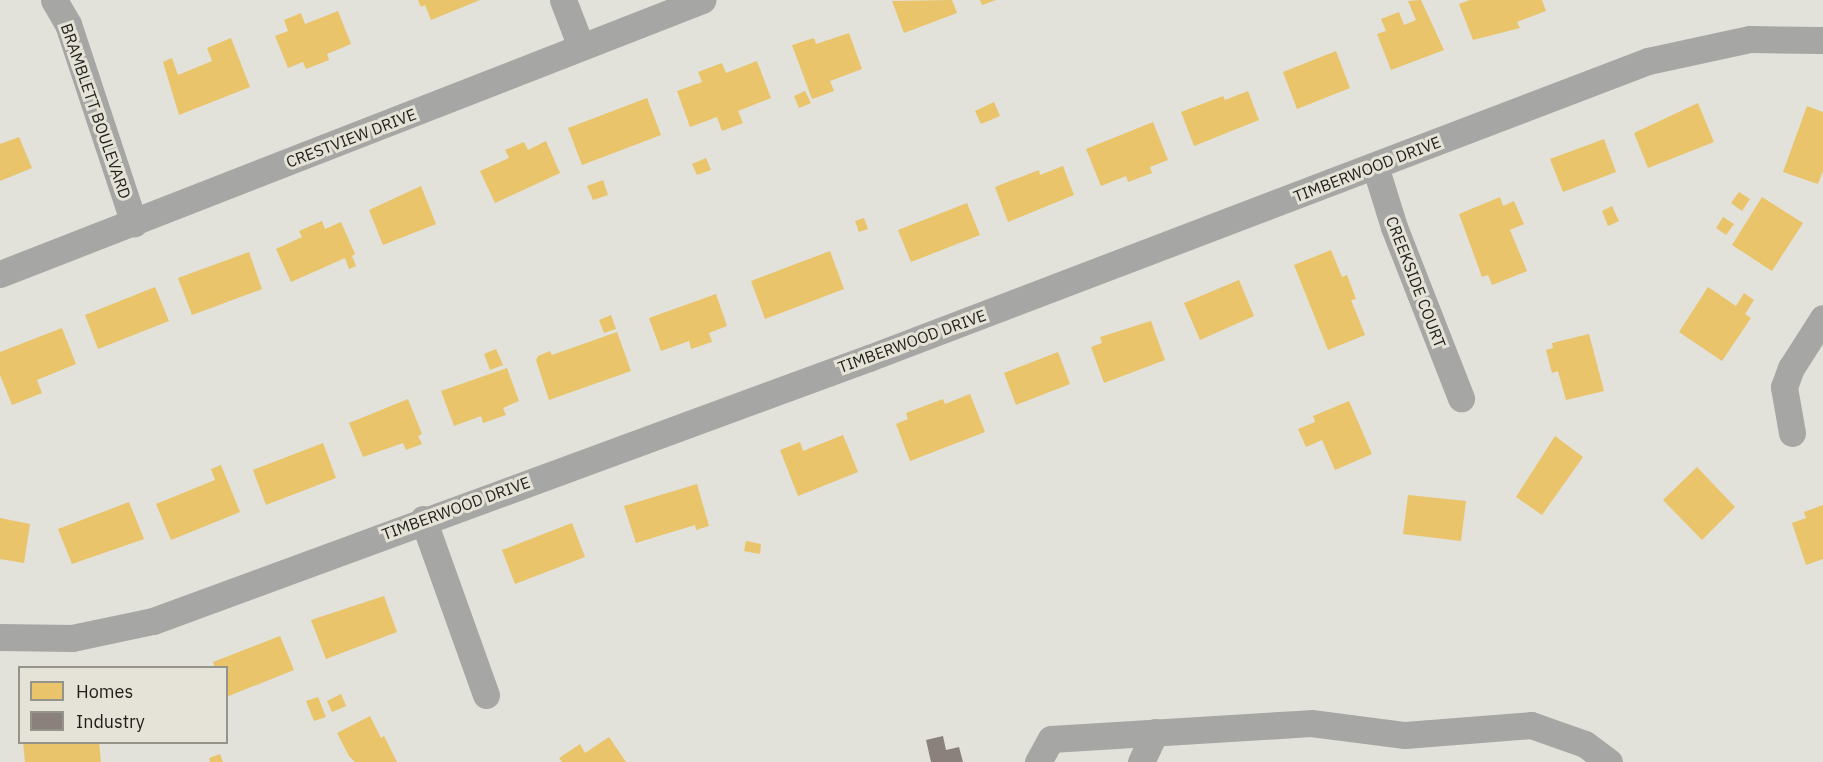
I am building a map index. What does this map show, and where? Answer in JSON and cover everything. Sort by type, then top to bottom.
[{"type":"street","name":"BRAMBLETT BOULEVARD","points":[[54,0],[68,24],[134,223]]},
{"type":"street","points":[[563,0],[581,47]]},
{"type":"street","name":"CRESTVIEW DRIVE","points":[[0,274],[702,0]]},
{"type":"street","name":"TIMBERWOOD DRIVE","points":[[0,638],[72,638],[153,621],[423,519],[869,358],[1648,61],[1750,39],[1823,40]]},
{"type":"street","name":"CREEKSIDE COURT","points":[[1375,166],[1461,398]]},
{"type":"street","points":[[1792,432],[1784,387],[1791,368],[1823,318]]},
{"type":"street","points":[[423,519],[486,695]]},
{"type":"street","points":[[1038,762],[1051,739],[1311,723],[1405,735],[1531,725],[1585,744],[1609,762]]},
{"type":"street","points":[[1142,762],[1155,732]]},
{"type":"building: Homes","points":[[418,0],[480,0],[431,20],[425,5],[421,7]]},
{"type":"building: Homes","points":[[952,0],[957,13],[904,33],[892,1]]},
{"type":"building: Homes","points":[[980,0],[996,0],[982,5]]},
{"type":"building: Homes","points":[[1421,0],[1444,50],[1391,70],[1377,34],[1386,31],[1381,19],[1399,12],[1404,25],[1416,20],[1408,1]]},
{"type":"building: Homes","points":[[1470,0],[1542,0],[1546,11],[1517,22],[1520,28],[1473,40],[1459,4]]},
{"type":"building: Homes","points":[[338,11],[351,44],[327,54],[329,60],[306,69],[303,62],[288,68],[275,36],[288,31],[284,20],[301,13],[305,24]]},
{"type":"building: Homes","points":[[849,33],[862,69],[830,81],[834,91],[812,99],[792,45],[814,38],[816,44]]},
{"type":"building: Homes","points":[[231,38],[250,87],[179,115],[163,62],[172,58],[178,75],[212,61],[207,48]]},
{"type":"building: Homes","points":[[1336,51],[1350,88],[1297,109],[1283,72]]},
{"type":"building: Homes","points":[[757,61],[771,98],[738,111],[743,123],[722,131],[717,117],[690,127],[677,91],[702,82],[698,72],[722,63],[726,73]]},
{"type":"building: Homes","points":[[805,91],[811,103],[799,108],[794,96]]},
{"type":"building: Homes","points":[[1248,91],[1259,120],[1194,146],[1181,112],[1223,96],[1225,100]]},
{"type":"building: Homes","points":[[647,98],[661,135],[582,165],[568,128]]},
{"type":"building: Homes","points":[[994,102],[1000,116],[981,124],[975,111]]},
{"type":"building: Homes","points":[[1698,103],[1714,142],[1648,168],[1634,133]]},
{"type":"building: Homes","points":[[1807,106],[1823,112],[1823,171],[1818,184],[1783,172]]},
{"type":"building: Homes","points":[[1153,122],[1168,160],[1150,167],[1152,173],[1128,182],[1126,176],[1101,186],[1086,149]]},
{"type":"building: Homes","points":[[19,137],[32,168],[0,181],[0,144]]},
{"type":"building: Homes","points":[[1604,139],[1616,172],[1563,192],[1550,159]]},
{"type":"building: Homes","points":[[546,141],[560,173],[495,203],[480,171],[509,158],[505,150],[524,142],[528,150]]},
{"type":"building: Homes","points":[[706,158],[711,170],[697,175],[692,164]]},
{"type":"building: Homes","points":[[1063,166],[1074,195],[1008,222],[995,187],[1039,170],[1040,175]]},
{"type":"building: Homes","points":[[603,180],[608,195],[593,200],[587,186]]},
{"type":"building: Homes","points":[[421,186],[436,224],[383,245],[369,210]]},
{"type":"building: Homes","points":[[1739,192],[1750,199],[1742,211],[1731,203]]},
{"type":"building: Homes","points":[[1500,197],[1503,206],[1514,201],[1524,224],[1510,230],[1527,271],[1492,285],[1488,275],[1482,277],[1459,214]]},
{"type":"building: Homes","points":[[1762,197],[1803,223],[1772,271],[1732,245]]},
{"type":"building: Homes","points":[[967,203],[980,235],[911,262],[898,230]]},
{"type":"building: Homes","points":[[1612,206],[1619,221],[1608,226],[1602,211]]},
{"type":"building: Homes","points":[[1723,217],[1734,224],[1726,235],[1716,228]]},
{"type":"building: Homes","points":[[864,218],[868,229],[859,232],[855,221]]},
{"type":"building: Homes","points":[[322,221],[325,229],[341,222],[355,254],[352,256],[356,266],[349,269],[345,258],[291,282],[276,249],[302,237],[299,231]]},
{"type":"building: Homes","points":[[1331,250],[1342,277],[1347,275],[1356,299],[1351,300],[1365,335],[1328,350],[1294,265]]},
{"type":"building: Homes","points":[[830,251],[844,289],[765,319],[751,281]]},
{"type":"building: Homes","points":[[249,252],[262,289],[192,315],[178,278]]},
{"type":"building: Homes","points":[[1239,280],[1254,316],[1200,340],[1184,303]]},
{"type":"building: Homes","points":[[155,287],[169,321],[98,349],[85,315]]},
{"type":"building: Homes","points":[[1708,287],[1736,306],[1744,293],[1754,300],[1745,314],[1751,318],[1722,361],[1679,332]]},
{"type":"building: Homes","points":[[716,294],[727,326],[709,333],[712,342],[691,349],[689,341],[661,351],[649,318]]},
{"type":"building: Homes","points":[[611,315],[616,329],[604,333],[599,320]]},
{"type":"building: Homes","points":[[1151,321],[1165,360],[1104,383],[1091,347],[1102,343],[1100,337]]},
{"type":"building: Homes","points":[[62,328],[76,364],[37,380],[42,393],[12,405],[0,375],[0,352]]},
{"type":"building: Homes","points":[[617,332],[631,371],[549,400],[536,360],[538,356],[550,351],[552,355]]},
{"type":"building: Homes","points":[[1589,334],[1604,391],[1566,400],[1558,371],[1552,373],[1546,350],[1553,348],[1552,343]]},
{"type":"building: Homes","points":[[496,349],[503,365],[490,370],[484,354]]},
{"type":"building: Homes","points":[[1058,352],[1070,384],[1016,405],[1004,373]]},
{"type":"building: Homes","points":[[507,368],[519,401],[503,408],[506,415],[483,423],[481,416],[454,426],[441,391]]},
{"type":"building: Homes","points":[[970,394],[985,432],[910,461],[896,424],[908,419],[906,413],[943,399],[945,404]]},
{"type":"building: Homes","points":[[408,399],[422,434],[418,436],[422,444],[406,450],[403,443],[363,457],[349,423]]},
{"type":"building: Homes","points":[[1349,401],[1372,454],[1335,470],[1322,440],[1306,447],[1298,429],[1315,422],[1313,416]]},
{"type":"building: Homes","points":[[843,435],[858,472],[798,496],[780,450],[800,442],[803,451]]},
{"type":"building: Homes","points":[[1555,436],[1583,457],[1542,515],[1516,497]]},
{"type":"building: Homes","points":[[323,443],[336,478],[266,505],[253,470]]},
{"type":"building: Homes","points":[[221,465],[240,512],[171,540],[156,504],[215,480],[211,469]]},
{"type":"building: Homes","points":[[1697,467],[1735,507],[1702,540],[1663,500]]},
{"type":"building: Homes","points":[[697,484],[709,526],[696,530],[695,525],[636,543],[624,506]]},
{"type":"building: Homes","points":[[1408,495],[1466,501],[1461,541],[1403,534]]},
{"type":"building: Homes","points":[[129,502],[144,539],[72,564],[58,529]]},
{"type":"building: Homes","points":[[1823,505],[1823,559],[1806,565],[1792,523],[1806,518],[1804,512]]},
{"type":"building: Homes","points":[[0,518],[30,524],[24,563],[0,559]]},
{"type":"building: Homes","points":[[572,523],[585,557],[515,584],[502,550]]},
{"type":"building: Homes","points":[[746,541],[761,544],[760,554],[744,551]]},
{"type":"building: Homes","points":[[384,596],[397,632],[326,659],[311,620]]},
{"type":"building: Homes","points":[[280,636],[294,670],[228,696],[228,666],[214,666],[213,662]]},
{"type":"building: Homes","points":[[341,694],[346,706],[332,712],[327,701]]},
{"type":"building: Homes","points":[[318,697],[326,717],[314,721],[306,701]]},
{"type":"building: Homes","points":[[370,716],[381,738],[384,736],[397,762],[355,762],[349,756],[337,733]]},
{"type":"building: Homes","points":[[609,737],[626,762],[562,762],[559,758],[580,744],[585,753]]},
{"type":"building: Homes","points":[[23,744],[99,744],[101,762],[25,762]]},
{"type":"building: Homes","points":[[220,754],[223,762],[210,762],[209,758]]},
{"type":"building: Industry","points":[[943,736],[946,750],[959,747],[963,762],[931,762],[926,740]]}]
